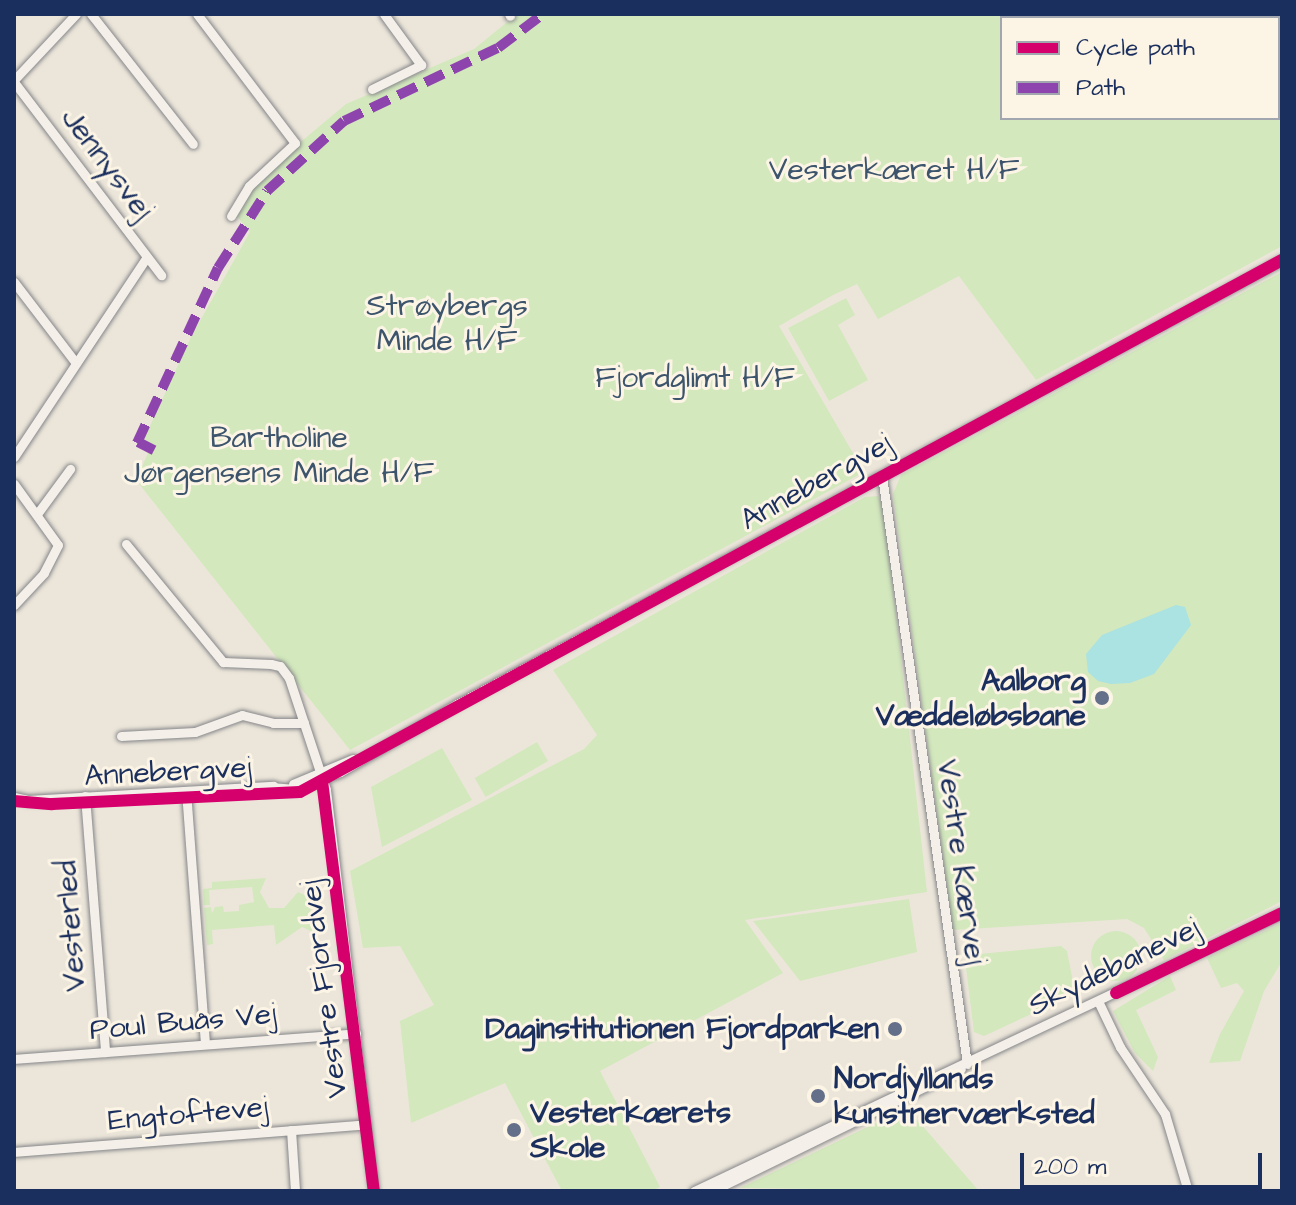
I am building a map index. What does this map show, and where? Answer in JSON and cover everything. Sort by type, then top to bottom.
[{"type":"street","points":[[14,81],[76,14]]},
{"type":"street","points":[[91,14],[193,144]]},
{"type":"street","points":[[197,14],[295,143],[249,186],[231,216]]},
{"type":"street","points":[[372,89],[421,65],[384,14]]},
{"type":"street","name":"Jennysvej","points":[[14,81],[161,275]]},
{"type":"street","points":[[14,457],[147,257]]},
{"type":"street","name":"Annebergvej","points":[[14,797],[38,799],[271,787],[321,778],[1282,260]]},
{"type":"street","points":[[14,282],[76,363]]},
{"type":"street","points":[[37,514],[70,469]]},
{"type":"street","name":"Vestre Kærvej","points":[[882,476],[967,1064]]},
{"type":"street","points":[[14,484],[55,537],[55,554],[14,605]]},
{"type":"street","name":"Vestre Fjordvej","points":[[126,544],[223,662],[271,664],[286,671],[321,778],[374,1191]]},
{"type":"street","points":[[121,736],[195,732],[242,715],[273,723],[304,723]]},
{"type":"street","name":"Annebergvej","points":[[14,790],[38,799]]},
{"type":"street","points":[[186,791],[205,1043]]},
{"type":"street","name":"Vesterled","points":[[85,796],[105,1052]]},
{"type":"street","name":"Skydebanevej","points":[[694,1191],[1282,913]]},
{"type":"street","points":[[1098,1001],[1120,1047],[1165,1114],[1188,1191]]},
{"type":"street","name":"Poul Buås Vej","points":[[14,1059],[356,1033]]},
{"type":"street","name":"Skydebanevej","points":[[712,1191],[952,1076],[967,1064]]},
{"type":"street","name":"Engtoftevej","points":[[14,1152],[366,1124]]},
{"type":"street","points":[[291,1130],[295,1191]]},
{"type":"green space","points":[[517,14],[1165,14],[1169,16],[1000,16],[1000,120],[1280,120],[1280,77],[1282,246],[1036,380],[959,276],[878,319],[857,284],[833,295],[779,326],[864,472],[350,750],[136,480],[152,444],[144,439],[191,337],[250,232],[235,214],[272,166],[346,104],[474,49]]},
{"type":"green space","name":"Aalborg Væddeløbsbane","points":[[1282,272],[1282,901],[1164,960],[1144,928],[1127,919],[953,930],[893,494],[901,475]]},
{"type":"green space","points":[[846,298],[855,315],[838,325],[868,380],[829,401],[788,328]]},
{"type":"green space","points":[[878,496],[884,507],[927,892],[745,920],[783,973],[600,1071],[660,1187],[652,1191],[562,1191],[505,1083],[411,1123],[400,1021],[434,1005],[400,946],[363,948],[350,871],[584,749],[597,735],[553,670],[865,497]]},
{"type":"green space","points":[[537,742],[548,761],[486,797],[475,778]]},
{"type":"green space","points":[[442,748],[472,800],[382,847],[371,787]]},
{"type":"green space","points":[[266,878],[260,892],[269,908],[284,908],[298,892],[309,897],[313,932],[302,927],[276,945],[274,925],[212,930],[213,944],[207,945],[204,908],[211,907],[212,913],[215,907],[223,906],[224,912],[239,911],[239,905],[254,902],[252,887],[209,890],[210,905],[204,905],[203,889],[212,888],[212,882]]},
{"type":"green space","points":[[909,899],[917,952],[800,981],[753,921]]},
{"type":"green space","points":[[1282,923],[1282,961],[1264,991],[1240,1061],[1209,1063],[1220,1034],[1244,991],[1237,983],[1221,988],[1207,958]]},
{"type":"green space","points":[[1116,931],[1134,938],[1141,956],[1134,974],[1116,981],[1098,974],[1091,956],[1098,938]]},
{"type":"green space","points":[[1061,946],[1067,951],[1074,987],[1070,996],[984,1036],[974,1032],[965,960],[969,955]]},
{"type":"green space","points":[[1170,976],[1176,990],[1136,1010],[1158,1057],[1153,1071],[1135,1053],[1113,1011]]},
{"type":"green space","points":[[907,1108],[979,1191],[740,1188],[855,1133]]},
{"type":"water","points":[[1176,605],[1185,607],[1191,625],[1154,674],[1130,683],[1111,684],[1098,681],[1088,672],[1086,654],[1102,635]]},
{"type":"marked path","points":[[137,443],[218,268],[267,191],[344,121],[498,48],[543,14]]},
{"type":"marked path","points":[[138,442],[154,450]]},
{"type":"cycle path","points":[[14,801],[52,804],[300,792],[1282,260]]},
{"type":"cycle path","points":[[322,781],[374,1191]]},
{"type":"cycle path","points":[[1116,993],[1282,913]]},
{"type":"place","name":"Aalborg Væddeløbsbane","points":[[1102,698]]},
{"type":"place","name":"Daginstitutionen Fjordparken","points":[[895,1029]]},
{"type":"place","name":"Nordjyllands kunstnerværksted","points":[[818,1096]]},
{"type":"place","name":"Vesterkærets Skole","points":[[514,1130]]},
{"type":"park label","name":"Vesterkæret H/F","points":[[894,170]]},
{"type":"park label","name":"Strøybergs Minde H/F","points":[[447,323]]},
{"type":"park label","name":"Fjordglimt H/F","points":[[695,378]]},
{"type":"park label","name":"Bartholine Jørgensens Minde H/F","points":[[279,455]]}]
